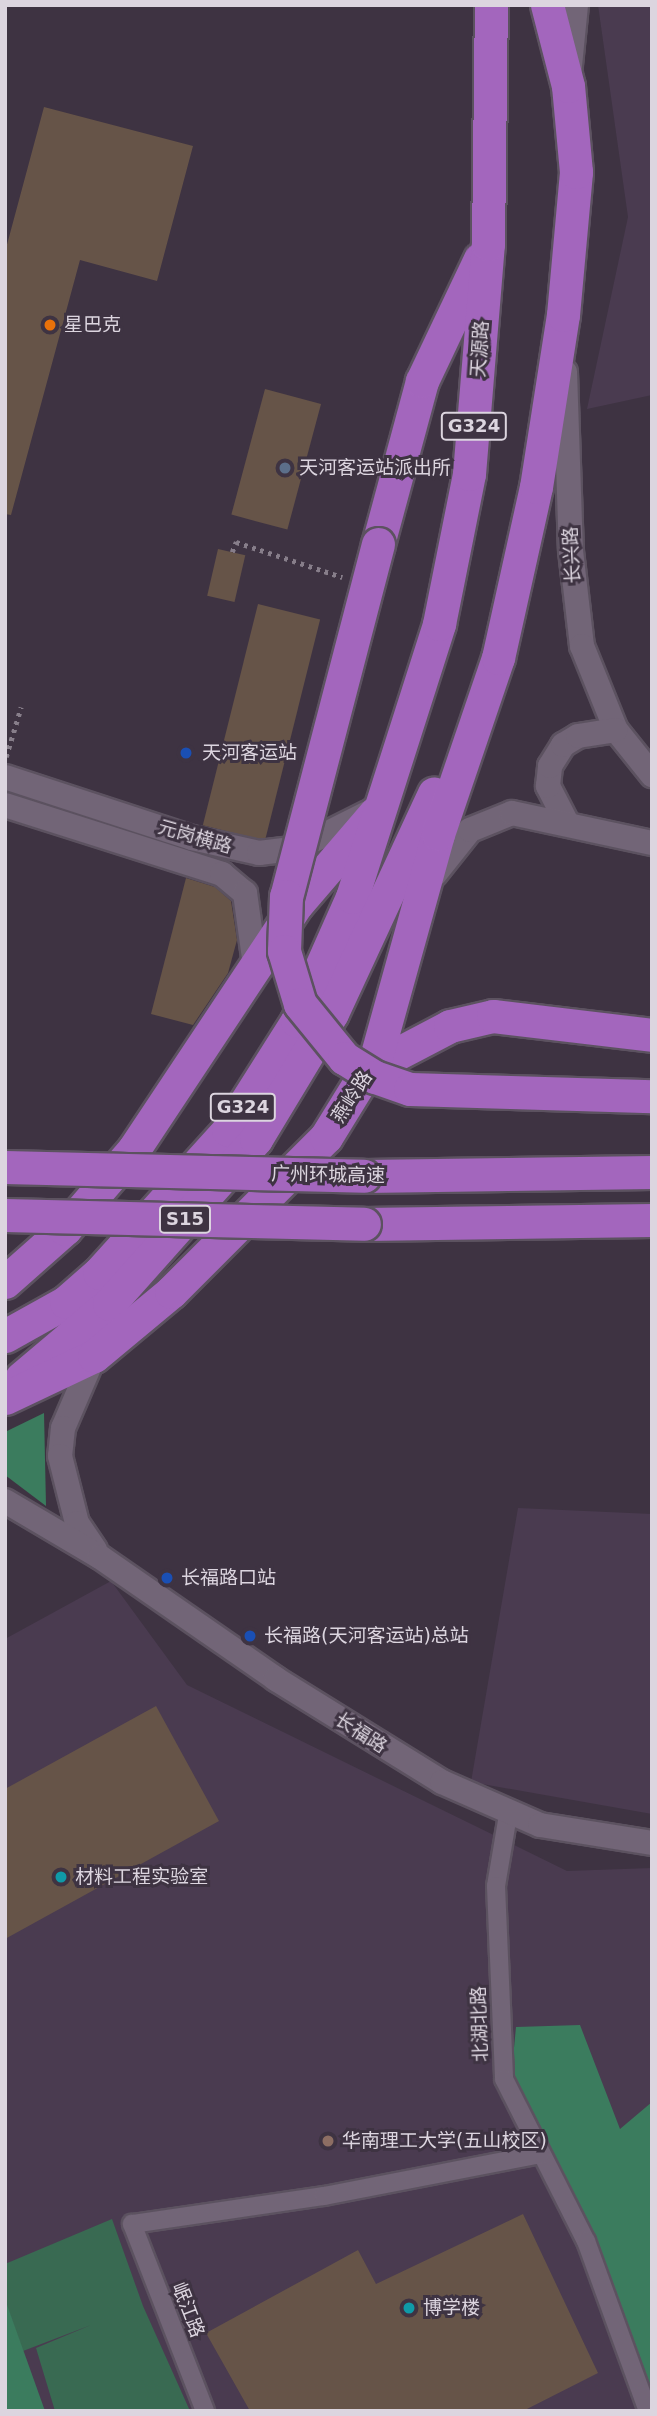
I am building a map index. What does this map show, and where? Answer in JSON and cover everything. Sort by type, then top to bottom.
[{"type":"highway","points":[[5,1390],[118,1295],[256,1139],[332,1013],[499,658],[524,551],[563,315],[576,172],[568,86],[547,5]]},
{"type":"highway","name":"天源路","points":[[381,806],[439,624],[460,534],[488,244],[492,20]]},
{"type":"highway","points":[[488,244],[422,381],[286,896],[284,951],[300,1004],[344,1058],[375,1077],[410,1089],[652,1096]]},
{"type":"highway","name":"燕岭路","points":[[5,1398],[93,1356],[171,1292],[306,1159],[372,1067],[411,925],[499,658]]},
{"type":"highway","name":"G324","points":[[5,1282],[65,1229],[134,1149],[255,965],[330,861],[381,806]]},
{"type":"highway","name":"G324","points":[[5,1336],[66,1301],[99,1273],[228,1130],[297,1021],[352,897],[381,806]]},
{"type":"highway","points":[[372,1067],[437,1031],[493,1016],[652,1035]]},
{"type":"highway","name":"广州环城高速","points":[[5,1167],[364,1176],[652,1172]]},
{"type":"highway","name":"S15","points":[[5,1215],[364,1224],[652,1220]]},
{"type":"street","points":[[479,5],[492,20]]},
{"type":"street","points":[[568,86],[576,5]]},
{"type":"street","name":"长兴路","points":[[563,315],[574,601],[592,677],[616,730],[652,775]]},
{"type":"street","points":[[568,823],[548,786],[550,766],[563,745],[578,736],[616,730]]},
{"type":"street","name":"元岗横路","points":[[5,778],[209,855],[245,893],[255,965]]},
{"type":"street","name":"元岗横路","points":[[5,806],[209,855],[279,852],[338,830],[381,806]]},
{"type":"street","points":[[411,925],[440,863],[470,830],[512,813],[568,823],[652,844]]},
{"type":"street","name":"长福路","points":[[93,1356],[63,1428],[60,1456],[77,1523],[100,1556]]},
{"type":"street","name":"长福路","points":[[5,1501],[100,1556],[380,1746],[508,1815],[597,1838],[652,1843]]},
{"type":"street","name":"北湖北路","points":[[508,1815],[496,1886],[504,2079],[586,2241],[648,2411]]},
{"type":"street","name":"岷江路","points":[[205,2411],[132,2224],[324,2196],[540,2154]]},
{"type":"path","points":[[232,552],[236,542],[342,577]]},
{"type":"path","points":[[5,758],[21,708]]},
{"type":"shaded area","points":[[598,5],[652,5],[652,395],[587,409],[628,217]]},
{"type":"shaded area","points":[[518,1508],[652,1514],[652,1814],[471,1782]]},
{"type":"shaded area","name":"华南理工大学(五山校区)","points":[[111,1581],[187,1685],[567,1871],[652,1868],[652,2411],[5,2411],[5,1639]]},
{"type":"green space","points":[[44,1413],[46,1506],[5,1475],[5,1432]]},
{"type":"green space","points":[[580,2025],[620,2129],[652,2102],[652,2411],[510,2090],[516,2027]]},
{"type":"green space","points":[[112,2219],[143,2306],[190,2411],[55,2411],[36,2348],[91,2325],[23,2351],[5,2300],[5,2264]]},
{"type":"green space","points":[[5,2299],[45,2411],[5,2411]]},
{"type":"building","points":[[44,107],[193,146],[157,281],[80,260],[11,515],[5,514],[5,252]]},
{"type":"building","points":[[265,389],[321,404],[287,530],[231,515]]},
{"type":"building","points":[[218,549],[245,555],[234,602],[207,596]]},
{"type":"building","points":[[258,604],[320,619],[265,841],[203,825]]},
{"type":"building","points":[[186,878],[215,887],[231,901],[237,940],[228,973],[193,1025],[151,1014]]},
{"type":"building","name":"材料工程实验室","points":[[156,1706],[219,1821],[5,1939],[5,1789]]},
{"type":"building","name":"博学楼","points":[[523,2214],[598,2373],[523,2411],[250,2411],[206,2333],[358,2250],[376,2284]]},
{"type":"place","name":"星巴克","points":[[50,325]]},
{"type":"place","name":"天河客运站派出所","points":[[285,468]]},
{"type":"place","name":"天河客运站","points":[[186,753]]},
{"type":"place","name":"长福路口站","points":[[167,1578]]},
{"type":"place","name":"长福路(天河客运站)总站","points":[[250,1636]]},
{"type":"place","name":"材料工程实验室","points":[[61,1877]]},
{"type":"place","name":"华南理工大学(五山校区)","points":[[328,2141]]},
{"type":"place","name":"博学楼","points":[[409,2308]]}]
